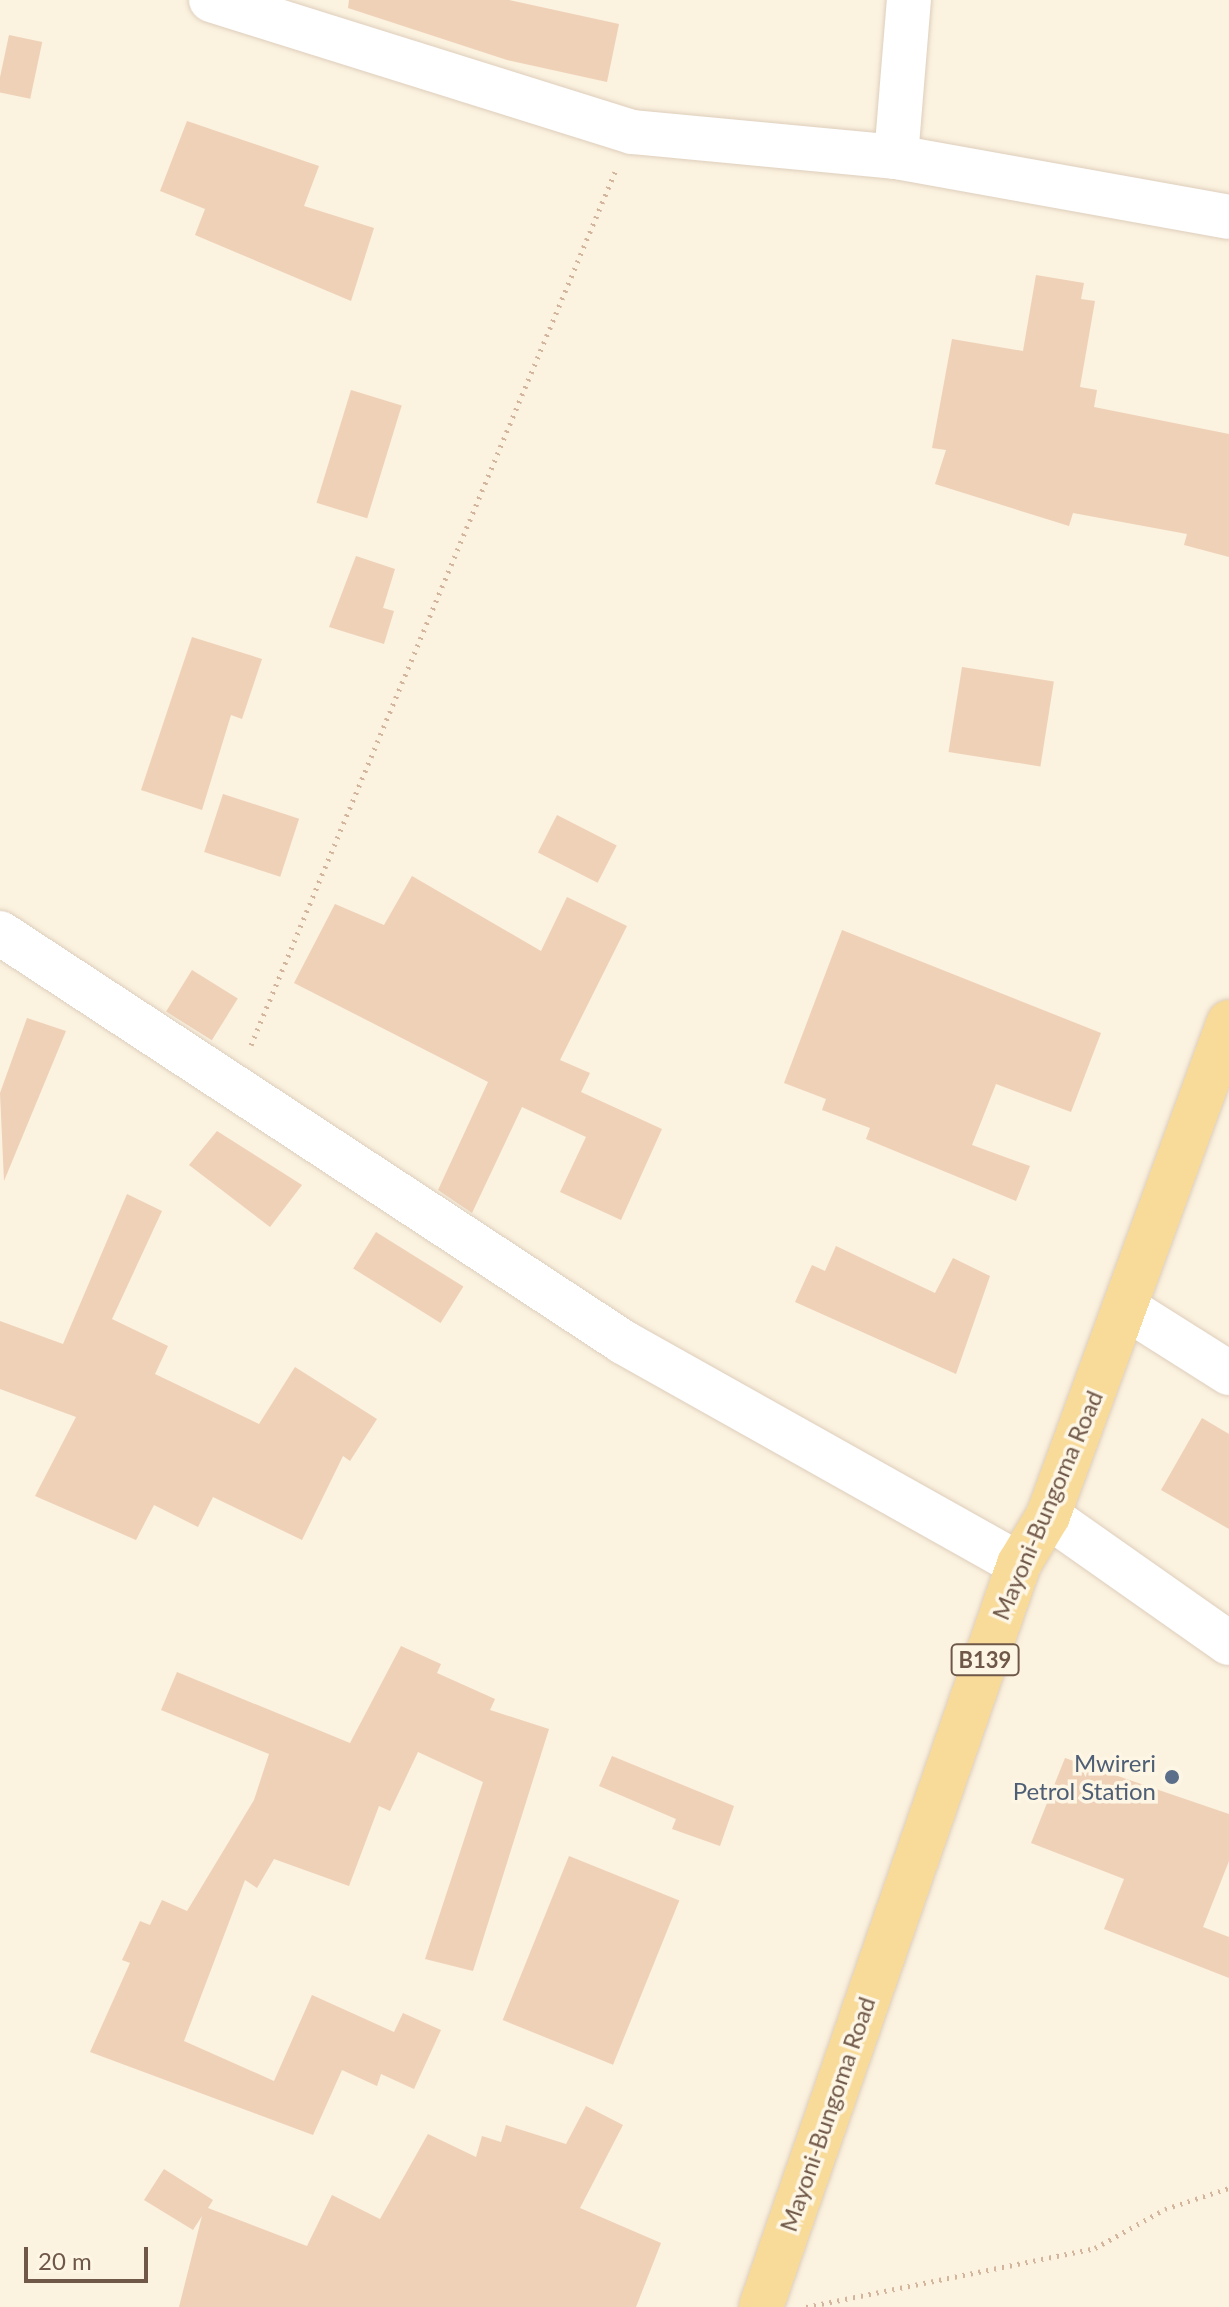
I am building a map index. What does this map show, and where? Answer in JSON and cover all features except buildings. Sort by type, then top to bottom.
[{"type":"main road","name":"Mayoni-Bungoma Road","points":[[761,2307],[1019,1564],[1048,1516],[1228,1027]]},
{"type":"street","points":[[211,0],[632,132],[896,157],[1229,217]]},
{"type":"street","points":[[896,157],[909,0]]},
{"type":"street","points":[[0,933],[232,1090],[623,1342],[1019,1564]]},
{"type":"street","points":[[1126,1308],[1229,1373]]},
{"type":"street","points":[[1048,1516],[1229,1643]]},
{"type":"path","points":[[232,1090],[632,132]]},
{"type":"path","points":[[806,2307],[1095,2248],[1165,2209],[1229,2188]]},
{"type":"place","name":"Mwireri Petrol Station","points":[[1172,1777]]}]
